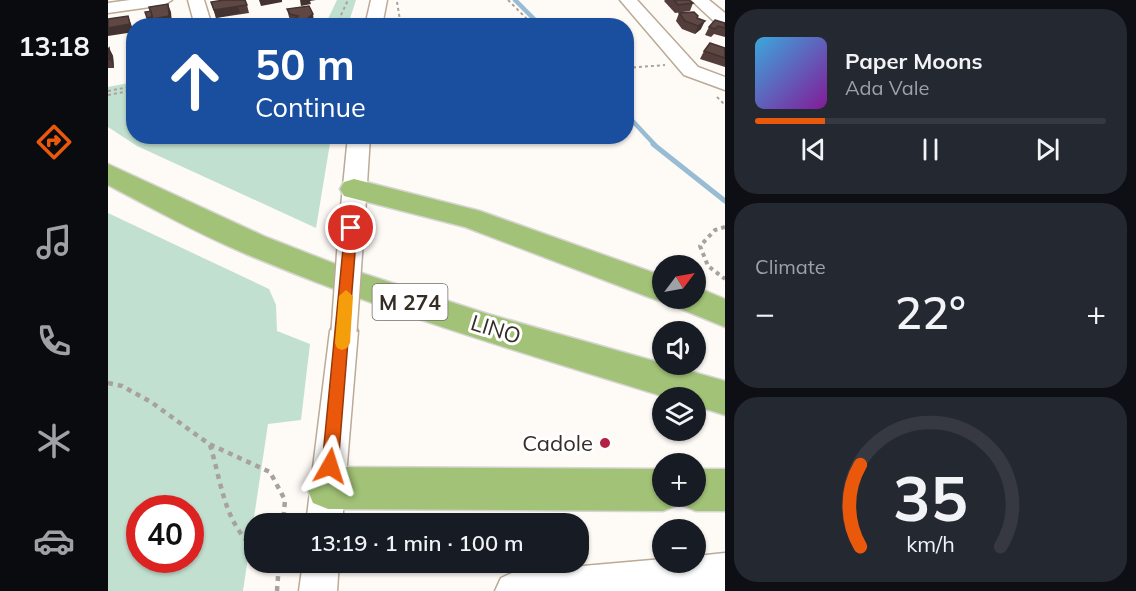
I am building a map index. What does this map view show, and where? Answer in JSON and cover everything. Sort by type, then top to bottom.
[{"type":"highway","name":"LINO","points":[[108,158],[189,201],[378,276],[652,358]]},
{"type":"highway","name":"LINO","points":[[108,173],[195,219],[308,267],[437,311],[725,398]]},
{"type":"highway","points":[[354,189],[470,218],[652,285]]},
{"type":"highway","points":[[706,305],[725,313]]},
{"type":"highway","points":[[706,374],[725,380]]},
{"type":"highway","points":[[706,490],[725,490]]},
{"type":"highway","points":[[326,506],[652,491]]},
{"type":"street","points":[[108,8],[164,0]]},
{"type":"street","points":[[181,0],[186,18]]},
{"type":"street","points":[[196,0],[202,18]]},
{"type":"street","points":[[375,18],[379,0]]},
{"type":"street","points":[[628,0],[692,71],[725,84]]},
{"type":"street","points":[[699,0],[725,22]]},
{"type":"street","points":[[326,506],[344,331],[358,144]]},
{"type":"street","points":[[514,591],[725,572]]},
{"type":"street","points":[[318,591],[320,573]]},
{"type":"path","points":[[340,18],[348,0]]},
{"type":"path","points":[[397,0],[399,18]]},
{"type":"path","points":[[508,0],[526,18]]},
{"type":"path","points":[[634,67],[685,63]]},
{"type":"path","points":[[108,93],[126,90]]},
{"type":"path","points":[[725,227],[715,230],[700,246],[703,261],[710,270],[725,279]]},
{"type":"path","points":[[108,383],[122,386],[151,402],[209,444],[270,472],[285,500],[284,513]]},
{"type":"path","points":[[209,444],[231,515],[240,535],[244,538]]},
{"type":"path","points":[[277,591],[278,573]]},
{"type":"green space","points":[[337,0],[356,0],[350,18],[328,18]]},
{"type":"green space","points":[[126,83],[126,139],[108,127],[108,87]]},
{"type":"green space","points":[[134,144],[330,144],[316,228]]},
{"type":"green space","points":[[108,213],[269,289],[276,305],[277,331],[310,344],[301,420],[268,424],[255,513],[244,513],[246,573],[243,591],[108,591]]},
{"type":"building","points":[[245,0],[247,5],[214,10],[211,2]]},
{"type":"building","points":[[674,0],[689,0],[693,3],[678,5]]},
{"type":"building","points":[[168,4],[169,16],[153,18],[149,7]]},
{"type":"building","points":[[309,6],[313,14],[308,18],[296,18],[298,16],[290,14],[287,9]]},
{"type":"building","points":[[151,11],[152,17],[147,18],[145,12]]},
{"type":"building","points":[[694,12],[697,18],[705,21],[698,26],[685,21],[679,13]]},
{"type":"building","points":[[128,16],[128,18],[126,18],[126,25],[108,28],[108,19]]},
{"type":"building","points":[[715,20],[725,23],[725,28],[709,27]]},
{"type":"building","points":[[710,43],[725,48],[725,58],[704,51]]},
{"type":"waterway","points":[[515,0],[533,18]]},
{"type":"waterway","points":[[634,122],[655,145]]},
{"type":"waterway","points":[[653,144],[725,201]]},
{"type":"slow traffic","points":[[342,343],[346,296]]},
{"type":"place","name":"Cadole","points":[[605,443]]},
{"type":"route","points":[[330,466],[344,331],[351,228]]}]
